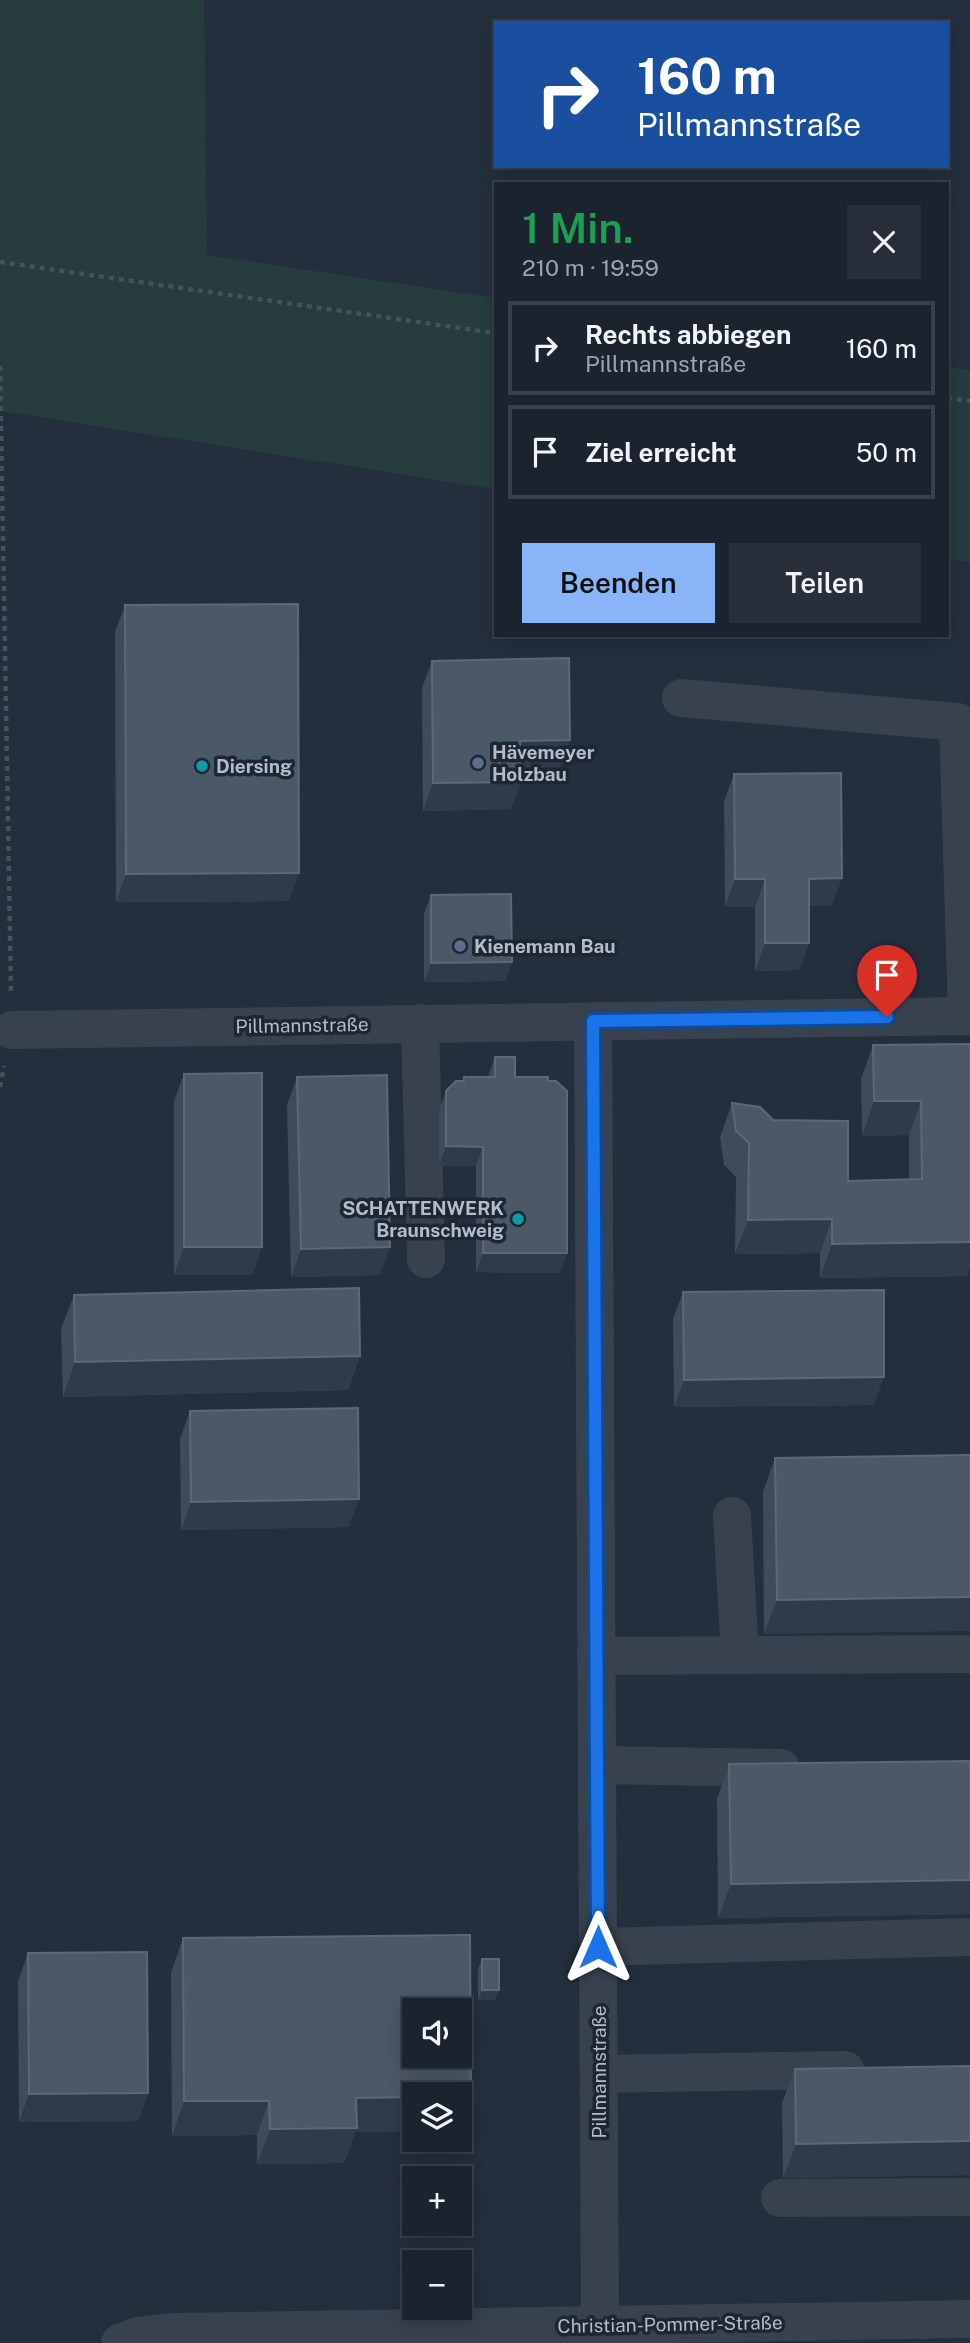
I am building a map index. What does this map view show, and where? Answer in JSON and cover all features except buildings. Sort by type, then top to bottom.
[{"type":"street","points":[[681,698],[958,722],[968,1016]]},
{"type":"street","name":"Pillmannstraße","points":[[12,1030],[968,1016]]},
{"type":"street","name":"Pillmannstraße","points":[[593,1021],[600,2325]]},
{"type":"street","points":[[421,1023],[426,1259]]},
{"type":"street","points":[[732,1516],[740,1655]]},
{"type":"street","points":[[596,1656],[970,1654]]},
{"type":"street","points":[[597,1765],[818,1769]]},
{"type":"street","points":[[598,1947],[970,1937]]},
{"type":"street","points":[[599,2074],[874,2070]]},
{"type":"street","points":[[780,2198],[970,2197]]},
{"type":"street","name":"Christian-Pommer-Straße","points":[[120,2343],[137,2336],[176,2332],[600,2325],[692,2333],[970,2319]]},
{"type":"path","points":[[0,262],[494,333]]},
{"type":"path","points":[[0,366],[12,1030]]},
{"type":"path","points":[[949,398],[970,401]]},
{"type":"green space","points":[[0,0],[204,0],[207,255],[494,298],[494,489],[0,411]]},
{"type":"green space","points":[[949,367],[970,370],[970,562],[949,558]]},
{"type":"place","name":"Hävemeyer Holzbau","points":[[478,763]]},
{"type":"place","name":"Diersing","points":[[202,766]]},
{"type":"place","name":"Kienemann Bau","points":[[460,946]]},
{"type":"place","name":"SCHATTENWERK Braunschweig","points":[[518,1219]]},
{"type":"route","points":[[598,1947],[593,1021],[887,1017]]}]
